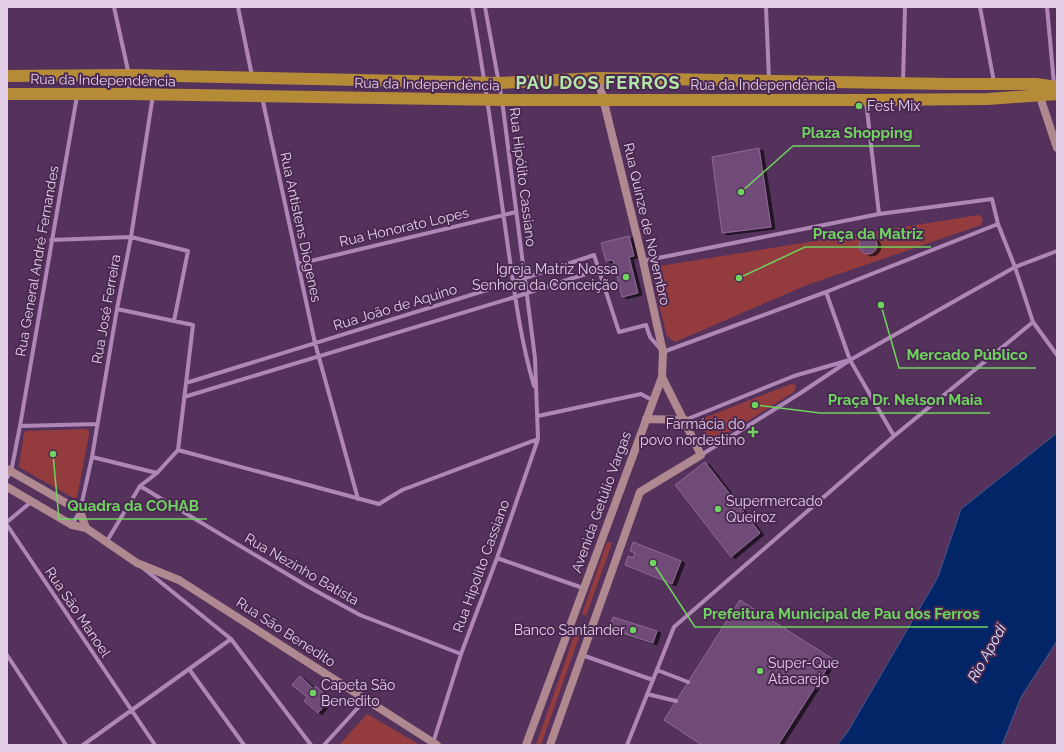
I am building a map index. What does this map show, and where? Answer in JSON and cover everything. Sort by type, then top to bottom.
[{"type":"highway","name":"Rua da Independência","points":[[7,76],[129,75],[486,83],[598,78],[769,80],[994,84],[1037,90]]},
{"type":"highway","points":[[1037,90],[1056,89]]},
{"type":"highway","name":"Rua da Independência","points":[[7,94],[129,94],[488,100],[866,100],[988,99],[1037,90]]},
{"type":"main road","name":"Rua Quinze de Novembro","points":[[598,78],[643,261],[663,352],[662,377]]},
{"type":"main road","points":[[1037,90],[1057,148]]},
{"type":"main road","points":[[550,745],[640,492],[700,455],[662,377]]},
{"type":"main road","name":"Avenida Getúlio Vargas","points":[[526,745],[652,400],[662,377]]},
{"type":"main road","points":[[646,419],[684,420]]},
{"type":"main road","points":[[8,473],[80,511],[86,528]]},
{"type":"main road","name":"Rua São Benedito","points":[[7,487],[72,525],[86,528],[137,563],[179,580],[434,744]]},
{"type":"street","points":[[114,7],[129,75],[129,94]]},
{"type":"street","points":[[238,7],[252,77]]},
{"type":"street","name":"Rua Hipólito Cassiano","points":[[472,7],[486,83],[515,297],[526,358],[535,392]]},
{"type":"street","name":"Rua Hipólito Cassiano","points":[[485,7],[502,100],[535,358],[535,392]]},
{"type":"street","points":[[766,7],[769,80]]},
{"type":"street","points":[[903,83],[905,7]]},
{"type":"street","points":[[980,7],[994,84]]},
{"type":"street","points":[[1047,7],[1056,89]]},
{"type":"street","name":"Rua General André Fernandes","points":[[8,473],[20,426],[77,94]]},
{"type":"street","name":"Rua José Ferreira","points":[[72,525],[80,511],[92,457],[117,309],[131,237],[153,95]]},
{"type":"street","name":"Rua Antistens Diogenes","points":[[262,97],[318,356],[358,499]]},
{"type":"street","points":[[866,100],[879,214]]},
{"type":"street","points":[[643,261],[879,214],[992,199],[998,224],[1016,267],[1033,322],[1057,355]]},
{"type":"street","name":"Rua Honorato Lopes","points":[[298,264],[516,212]]},
{"type":"street","points":[[598,270],[619,332],[646,325],[650,337],[663,352],[826,292],[998,224]]},
{"type":"street","points":[[51,240],[131,237],[188,250],[174,321]]},
{"type":"street","points":[[700,455],[799,394],[850,360],[1016,267],[1057,251]]},
{"type":"street","name":"Rua João de Aquino","points":[[184,397],[515,297],[598,270],[594,255],[513,282],[186,383]]},
{"type":"street","points":[[826,292],[850,360],[894,436]]},
{"type":"street","points":[[107,541],[140,486],[157,473],[178,450],[193,325],[117,309]]},
{"type":"street","points":[[627,745],[674,627],[894,436],[1033,322]]},
{"type":"street","points":[[684,420],[794,376],[850,360]]},
{"type":"street","name":"Rua Hipolito Cassiano","points":[[434,744],[461,654],[497,558],[538,438],[538,416],[535,392]]},
{"type":"street","points":[[538,416],[641,394],[652,400]]},
{"type":"street","points":[[20,426],[97,424]]},
{"type":"street","points":[[178,450],[380,504],[402,490],[538,438]]},
{"type":"street","points":[[92,457],[157,473]]},
{"type":"street","name":"Rua Nezinho Batista","points":[[140,486],[308,586],[360,615],[461,654]]},
{"type":"street","points":[[7,524],[31,502]]},
{"type":"street","name":"Rua São Manoel","points":[[7,524],[155,745]]},
{"type":"street","points":[[497,558],[583,588]]},
{"type":"street","points":[[137,563],[231,639],[311,745]]},
{"type":"street","points":[[83,745],[231,639]]},
{"type":"street","points":[[7,655],[66,745]]},
{"type":"street","points":[[582,655],[653,680]]},
{"type":"street","points":[[189,669],[244,745]]},
{"type":"street","points":[[657,670],[688,682]]},
{"type":"street","points":[[647,694],[676,701]]},
{"type":"street","points":[[324,745],[366,699]]},
{"type":"shaded area","points":[[979,215],[983,219],[981,225],[807,285],[675,342],[667,336],[651,272],[653,267]]},
{"type":"shaded area","points":[[791,384],[796,386],[794,392],[716,441],[709,441],[701,425],[704,418]]},
{"type":"shaded area","points":[[86,429],[89,431],[89,435],[77,497],[75,499],[19,467],[24,433],[26,431]]},
{"type":"shaded area","points":[[607,542],[612,543],[586,616],[582,614]]},
{"type":"shaded area","points":[[575,633],[580,634],[541,745],[536,745]]},
{"type":"shaded area","points":[[367,714],[369,715],[420,745],[339,745]]},
{"type":"water","name":"Rio Apodi","points":[[1057,433],[1057,641],[1021,697],[1002,745],[837,745],[847,733],[938,577],[961,509]]},
{"type":"building","points":[[759,148],[771,227],[722,233],[712,157]]},
{"type":"building","name":"Igreja Matriz Nossa Senhora da Conceição","points":[[629,236],[634,256],[629,257],[638,293],[622,297],[613,260],[606,261],[601,243]]},
{"type":"building","points":[[868,236],[874,239],[877,245],[874,251],[868,254],[862,251],[859,245],[862,239]]},
{"type":"building","name":"Supermercado Queiroz","points":[[705,462],[760,533],[731,557],[675,485]]},
{"type":"building","points":[[633,542],[681,561],[672,584],[625,565],[628,556],[633,558],[635,553],[630,551]]},
{"type":"building","name":"Super-Que Atacarejo","points":[[740,600],[833,659],[778,745],[702,745],[664,720]]},
{"type":"building","name":"Banco Santander","points":[[613,617],[657,631],[653,643],[609,629]]},
{"type":"building","name":"Capeta São Benedito","points":[[300,676],[314,689],[316,686],[330,699],[318,713],[304,701],[307,697],[292,685]]},
{"type":"place","name":"Fest Mix","points":[[859,106]]},
{"type":"place","name":"Plaza Shopping","points":[[741,192]]},
{"type":"place","name":"Igreja Matriz Nossa Senhora da Conceição","points":[[626,277]]},
{"type":"place","name":"Praça da Matriz","points":[[739,278]]},
{"type":"place","name":"Mercado Público","points":[[881,305]]},
{"type":"place","name":"Praça Dr. Nelson Maia","points":[[755,405]]},
{"type":"place","name":"Farmácia do povo nordestino","points":[[753,432]]},
{"type":"place","name":"Quadra da COHAB","points":[[53,454]]},
{"type":"place","name":"Supermercado Queiroz","points":[[718,509]]},
{"type":"place","name":"Prefeitura Municipal de Pau dos Ferros","points":[[653,563]]},
{"type":"place","name":"Banco Santander","points":[[633,630]]},
{"type":"place","name":"Super-Que Atacarejo","points":[[760,671]]},
{"type":"place","name":"Capeta São Benedito","points":[[313,693]]},
{"type":"district","name":"PAU DOS FERROS","points":[[598,82]]}]
